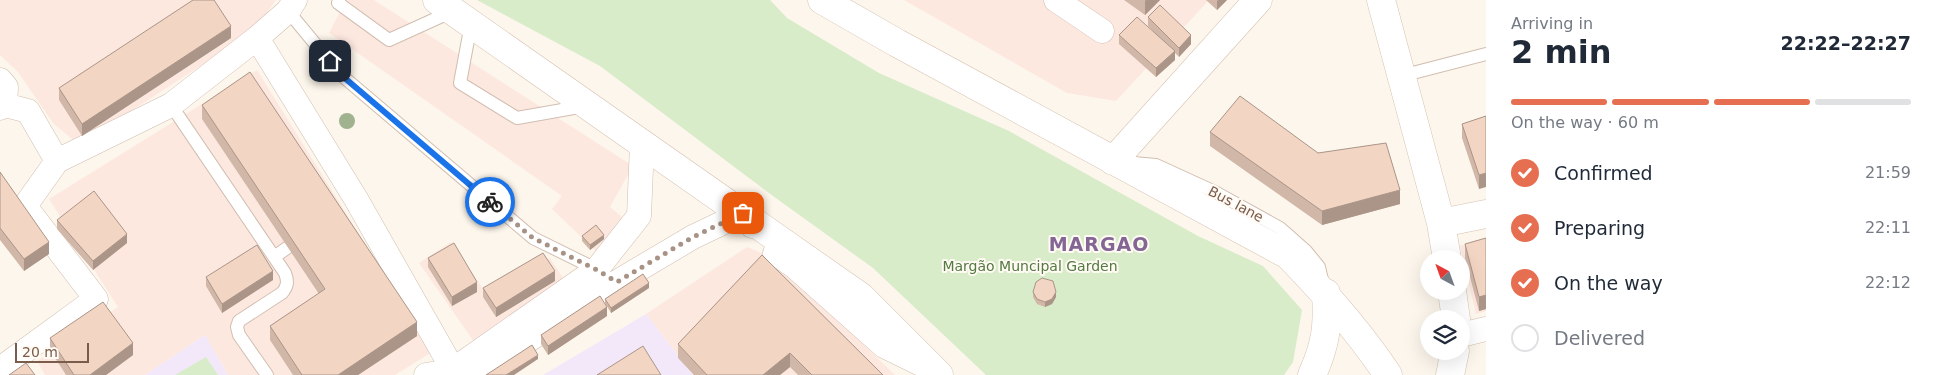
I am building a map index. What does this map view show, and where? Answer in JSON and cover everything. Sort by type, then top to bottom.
[{"type":"main road","points":[[822,0],[897,44],[1288,255],[1326,293],[1367,343],[1388,375]]},
{"type":"main road","points":[[1113,161],[1258,0]]},
{"type":"main road","points":[[1381,0],[1441,224],[1445,250]]},
{"type":"main road","points":[[454,12],[861,297],[936,372]]},
{"type":"main road","points":[[1441,224],[1486,214]]},
{"type":"main road","points":[[1312,375],[1323,352],[1328,318],[1326,293]]},
{"type":"main road","points":[[1450,375],[1453,360]]},
{"type":"street","points":[[1056,0],[1102,32]]},
{"type":"street","points":[[0,368],[96,299],[25,206],[57,161],[171,105],[257,38],[291,5]]},
{"type":"street","points":[[257,38],[352,202],[455,372]]},
{"type":"street","points":[[0,80],[6,87],[3,106],[28,111],[57,161]]},
{"type":"street","points":[[455,372],[597,270],[639,216],[642,144]]},
{"type":"street","points":[[426,375],[455,372],[492,364],[617,282],[693,237],[743,213]]},
{"type":"street","points":[[1470,333],[1486,329]]},
{"type":"lane","points":[[339,0],[338,3],[389,40],[454,12],[460,83],[517,118],[587,105]]},
{"type":"lane","points":[[291,5],[340,74],[436,156],[533,238],[617,282]]},
{"type":"lane","points":[[1401,76],[1486,54]]},
{"type":"lane","points":[[171,105],[286,273],[287,288],[239,321],[237,327],[239,335],[267,375]]},
{"type":"lane","points":[[274,256],[287,248]]},
{"type":"shaded area","points":[[0,0],[276,0],[254,31],[79,145],[53,123],[18,72],[0,55]]},
{"type":"shaded area","points":[[346,0],[374,0],[633,166],[610,207],[627,221],[600,255],[552,209],[562,196],[329,33]]},
{"type":"shaded area","points":[[904,0],[1209,0],[1116,101],[1067,93]]},
{"type":"shaded area","points":[[257,70],[432,352],[395,375],[228,375],[205,335],[145,375],[45,375],[37,361],[118,307],[49,199]]},
{"type":"shaded area","points":[[1486,239],[1486,311],[1476,314],[1470,288],[1470,250],[1461,250],[1460,246]]},
{"type":"shaded area","points":[[451,242],[488,296],[550,258],[567,284],[477,346],[419,263]]},
{"type":"shaded area","points":[[747,247],[774,258],[895,375],[693,375],[646,314]]},
{"type":"shaded area","points":[[646,314],[693,375],[543,375]]},
{"type":"shaded area","points":[[205,335],[228,375],[145,375]]},
{"type":"green space","name":"Margão Muncipal Garden","points":[[477,0],[770,0],[787,18],[879,73],[1009,131],[1198,236],[1263,266],[1302,310],[1293,362],[1284,375],[986,375],[873,268],[773,196],[600,66]]},
{"type":"green space","points":[[206,357],[218,375],[175,375]]},
{"type":"building","points":[[193,0],[214,0],[231,26],[82,124],[59,88]]},
{"type":"building","points":[[1160,5],[1191,35],[1179,48],[1148,17]]},
{"type":"building","points":[[1137,17],[1175,51],[1156,68],[1119,35]]},
{"type":"building","points":[[250,72],[417,322],[338,375],[302,375],[270,326],[325,289],[202,105]]},
{"type":"building","points":[[1240,96],[1318,153],[1386,143],[1400,190],[1322,211],[1210,132]]},
{"type":"building","points":[[1486,116],[1486,173],[1479,175],[1462,124]]},
{"type":"building","points":[[0,172],[49,242],[24,259],[0,228]]},
{"type":"building","points":[[94,191],[127,234],[93,261],[57,220]]},
{"type":"building","points":[[596,225],[604,235],[590,245],[582,236]]},
{"type":"building","points":[[1486,238],[1486,295],[1479,297],[1470,263],[1470,250],[1467,250],[1465,244]]},
{"type":"building","points":[[454,243],[477,282],[452,297],[428,258]]},
{"type":"building","points":[[257,245],[273,271],[222,304],[206,277]]},
{"type":"building","points":[[543,253],[555,271],[496,308],[483,288]]},
{"type":"building","points":[[762,255],[883,375],[812,375],[790,353],[763,375],[707,375],[678,344]]},
{"type":"building","points":[[643,274],[649,283],[611,308],[605,299]]},
{"type":"building","points":[[1042,278],[1053,281],[1056,292],[1052,299],[1045,302],[1037,299],[1033,292],[1036,282]]},
{"type":"building","points":[[600,296],[607,307],[548,346],[541,335]]},
{"type":"building","points":[[103,302],[133,343],[90,375],[74,375],[50,338]]},
{"type":"building","points":[[532,345],[538,355],[506,375],[486,375]]},
{"type":"building","points":[[643,346],[661,375],[597,375]]},
{"type":"building","points":[[26,363],[35,375],[9,375]]},
{"type":"way so far","points":[[490,202],[533,238],[617,282],[693,237],[743,213]]},
{"type":"district","name":"MARGAO","points":[[1099,244]]},
{"type":"route","points":[[330,61],[340,74],[490,202]]}]
